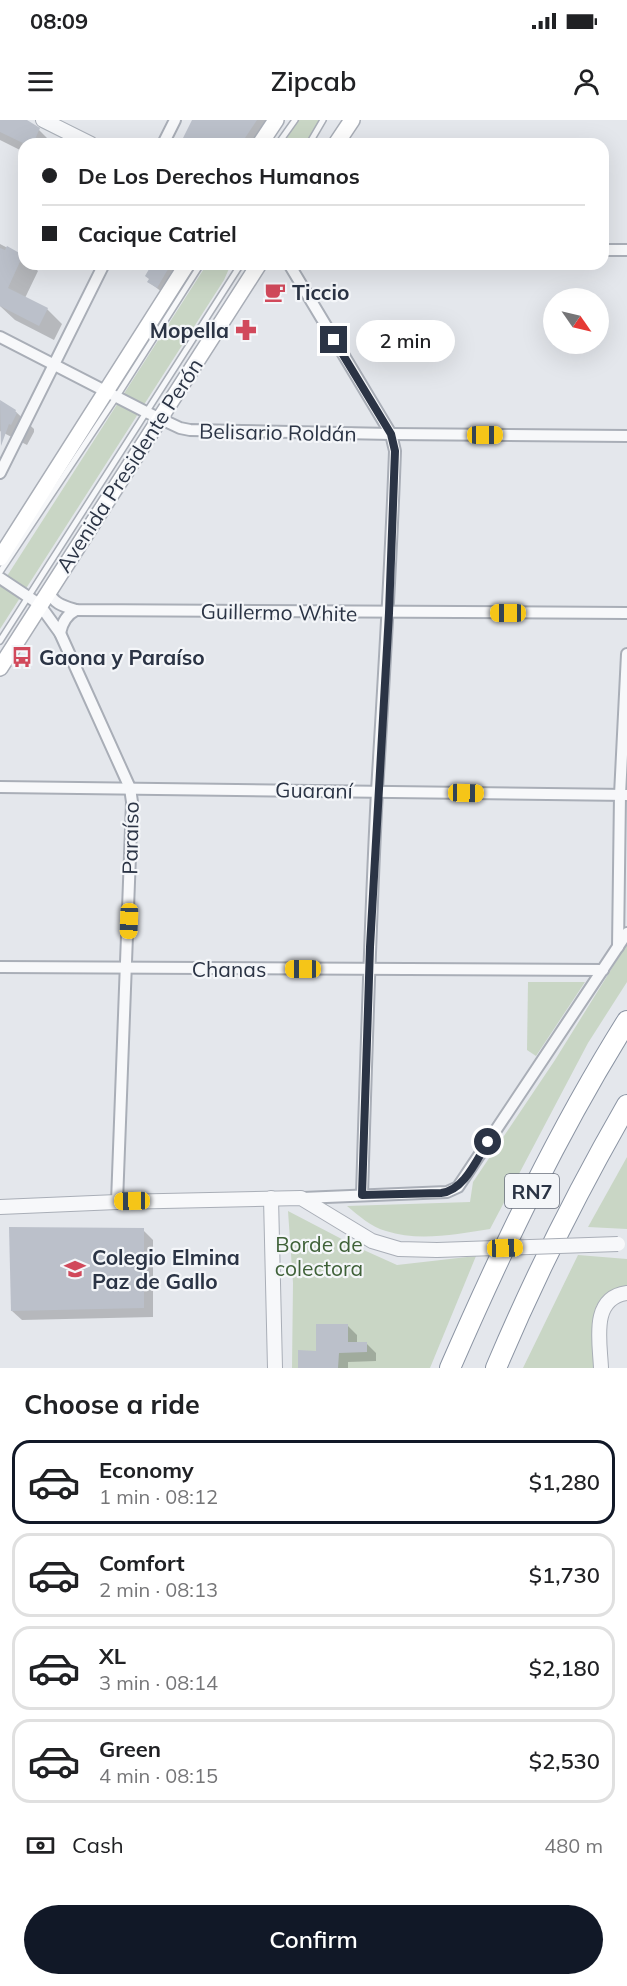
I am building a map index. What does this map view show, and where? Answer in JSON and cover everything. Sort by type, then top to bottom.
[{"type":"highway","name":"RN7","points":[[450,1368],[523,1210],[570,1118],[627,1021]]},
{"type":"highway","name":"RN7","points":[[496,1368],[559,1231],[627,1105]]},
{"type":"main road","points":[[264,138],[276,120]]},
{"type":"main road","points":[[340,138],[352,120]]},
{"type":"main road","points":[[0,558],[112,393],[184,270]]},
{"type":"main road","name":"Avenida Presidente Perón","points":[[0,668],[34,600],[48,591],[153,415],[255,270]]},
{"type":"street","points":[[43,120],[79,138]]},
{"type":"street","points":[[166,138],[175,120]]},
{"type":"street","points":[[609,250],[627,250]]},
{"type":"street","points":[[0,474],[102,270]]},
{"type":"street","points":[[293,270],[391,434],[395,451],[389,613],[377,791],[369,969],[362,1195]]},
{"type":"street","name":"Belisario Roldán","points":[[0,338],[153,415],[189,430],[627,436]]},
{"type":"street","points":[[0,578],[34,600]]},
{"type":"street","name":"Guillermo White","points":[[48,591],[52,599],[59,604],[76,610],[627,614]]},
{"type":"street","name":"Paraíso","points":[[34,600],[60,633],[130,788],[132,802],[117,1202]]},
{"type":"street","points":[[60,633],[64,620],[76,610]]},
{"type":"street","points":[[618,948],[627,654]]},
{"type":"street","name":"Guaraní","points":[[0,788],[623,795]]},
{"type":"street","points":[[0,1207],[452,1191],[463,1180],[627,933]]},
{"type":"street","name":"Chanas","points":[[0,967],[603,970]]},
{"type":"street","points":[[271,1198],[275,1368]]},
{"type":"street","points":[[301,1198],[363,1237],[399,1249],[437,1250],[623,1244]]},
{"type":"street","points":[[601,1368],[600,1320],[606,1303],[613,1297],[627,1293]]},
{"type":"lane","points":[[282,138],[295,120]]},
{"type":"lane","points":[[312,138],[323,120]]},
{"type":"lane","points":[[0,573],[112,393],[197,270]]},
{"type":"lane","points":[[0,640],[34,600],[153,415],[238,270]]},
{"type":"green space","points":[[298,120],[321,120],[310,138],[287,138]]},
{"type":"green space","points":[[203,270],[228,270],[0,629],[0,587]]},
{"type":"green space","points":[[627,944],[627,982],[588,1043],[490,1229],[425,1237],[399,1234],[375,1227],[347,1206],[470,1202],[473,1182],[555,1060]]},
{"type":"green space","points":[[528,982],[585,982],[536,1056],[527,1050]]},
{"type":"green space","points":[[627,1157],[627,1229],[588,1227]]},
{"type":"green space","name":"Borde de colectora","points":[[288,1211],[397,1265],[476,1256],[430,1368],[292,1368],[293,1283]]},
{"type":"green space","points":[[578,1255],[627,1259],[627,1287],[611,1291],[596,1306],[594,1368],[523,1368]]},
{"type":"building","points":[[0,120],[27,120],[40,128],[36,138],[18,138],[18,141],[0,132]]},
{"type":"building","points":[[192,120],[257,120],[245,138],[183,138]]},
{"type":"building","points":[[7,246],[18,252],[18,266],[8,288],[48,308],[39,326],[0,306],[0,248],[5,250]]},
{"type":"building","points":[[148,270],[168,270],[157,288],[147,282],[149,279],[145,276]]},
{"type":"building","points":[[0,400],[17,413],[11,425],[9,424],[1,446]]},
{"type":"building","points":[[9,1227],[144,1228],[144,1308],[11,1311]]},
{"type":"building","points":[[316,1324],[348,1324],[348,1342],[367,1342],[367,1352],[339,1353],[338,1368],[298,1368],[298,1350],[316,1351]]},
{"type":"place","name":"Ticcio","points":[[275,292]]},
{"type":"place","name":"Mopella","points":[[246,330]]},
{"type":"place","name":"Gaona y Paraíso","points":[[22,657]]},
{"type":"place","name":"Colegio Elmina Paz de Gallo","points":[[75,1269]]},
{"type":"route","points":[[334,340],[391,434],[395,451],[389,613],[377,791],[370,947],[362,1195],[452,1191],[458,1187],[488,1142]]}]
